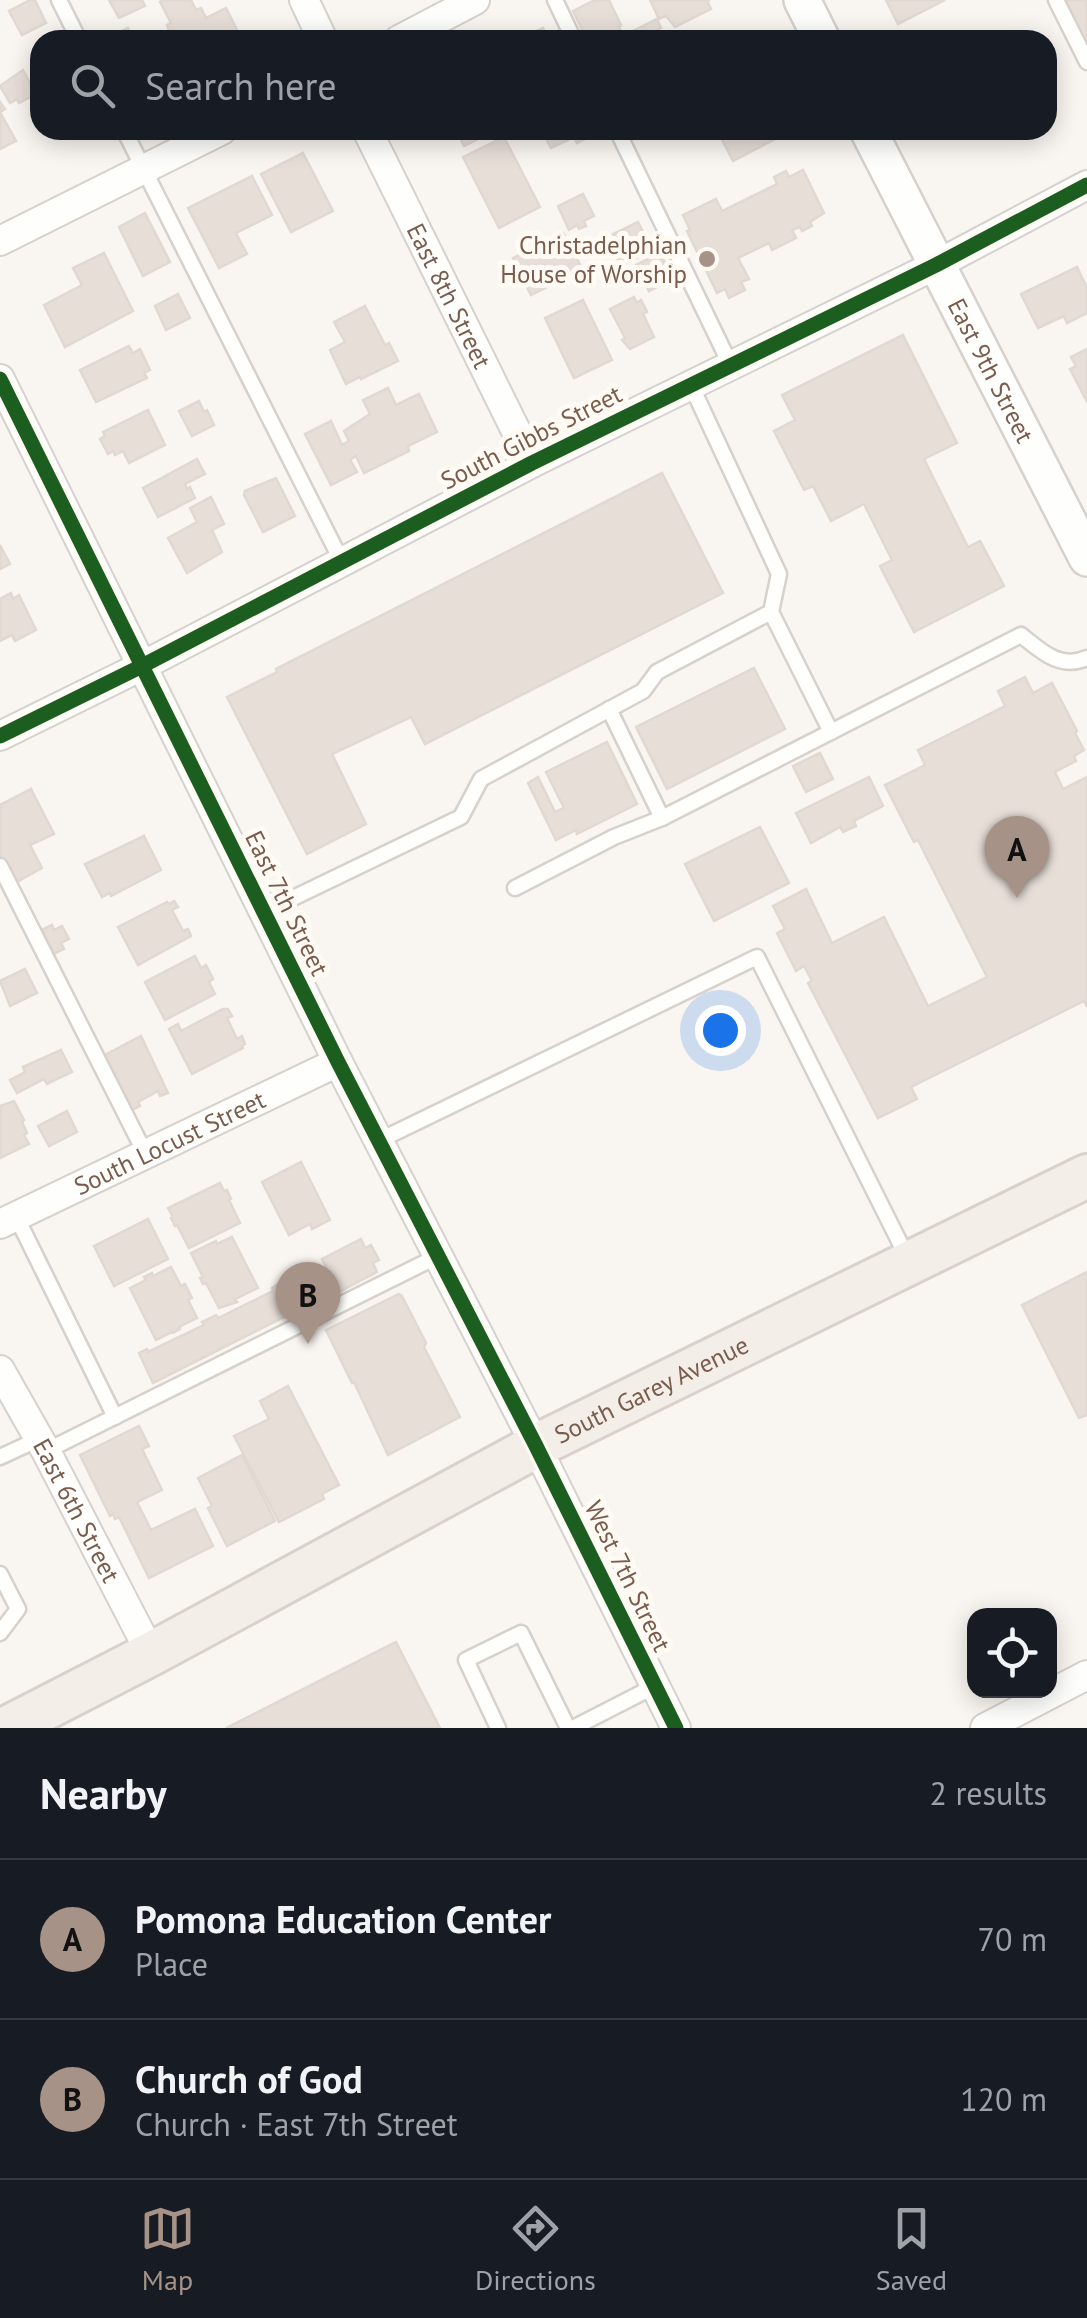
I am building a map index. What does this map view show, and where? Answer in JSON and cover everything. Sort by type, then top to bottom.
[{"type":"main road","name":"South Garey Avenue","points":[[7,1728],[536,1446],[1087,1176]]},
{"type":"street","points":[[304,0],[318,30]]},
{"type":"street","points":[[419,30],[475,0]]},
{"type":"street","points":[[802,0],[817,30]]},
{"type":"street","points":[[0,241],[202,140]]},
{"type":"street","name":"East 8th Street","points":[[373,140],[532,463]]},
{"type":"street","name":"East 9th Street","points":[[873,140],[1087,558]]},
{"type":"street","name":"South Gibbs Street","points":[[0,736],[532,463],[936,266],[1087,186]]},
{"type":"street","name":"East 7th Street","points":[[0,378],[338,1062],[536,1446]]},
{"type":"street","name":"South Locust Street","points":[[8,1220],[338,1062]]},
{"type":"street","name":"East 6th Street","points":[[0,1370],[151,1654]]},
{"type":"street","name":"West 7th Street","points":[[536,1446],[676,1728]]},
{"type":"street","points":[[984,1728],[1087,1675]]},
{"type":"lane","points":[[59,0],[74,30]]},
{"type":"lane","points":[[554,0],[569,30]]},
{"type":"lane","points":[[1056,0],[1087,62]]},
{"type":"lane","points":[[129,140],[342,562]]},
{"type":"lane","points":[[623,140],[732,366]]},
{"type":"lane","points":[[691,385],[779,574],[771,612],[831,732]]},
{"type":"lane","points":[[264,912],[461,816],[482,779],[643,690],[657,672],[771,612]]},
{"type":"lane","points":[[515,888],[614,837],[662,818],[1020,635],[1051,659],[1074,664],[1087,658]]},
{"type":"lane","points":[[609,709],[662,818]]},
{"type":"lane","points":[[0,866],[144,1153]]},
{"type":"lane","points":[[378,1141],[757,957],[910,1263]]},
{"type":"lane","points":[[8,1220],[115,1416]]},
{"type":"lane","points":[[0,1458],[115,1416],[438,1256]]},
{"type":"lane","points":[[0,1574],[18,1609],[0,1632]]},
{"type":"lane","points":[[498,1728],[466,1660],[521,1633],[571,1728],[655,1686]]},
{"type":"building","points":[[35,0],[46,23],[22,35],[9,11]]},
{"type":"building","points":[[109,0],[142,0],[145,6],[119,18]]},
{"type":"building","points":[[191,0],[206,18],[226,8],[237,30],[169,30],[167,25],[171,23],[160,2]]},
{"type":"building","points":[[595,0],[609,0],[620,30],[582,30],[573,11]]},
{"type":"building","points":[[650,0],[710,0],[707,1],[711,9],[675,27],[666,16],[659,19]]},
{"type":"building","points":[[886,0],[945,0],[898,24]]},
{"type":"building","points":[[1061,0],[1087,0],[1087,51]]},
{"type":"building","points":[[657,19],[661,28],[657,30],[635,30]]},
{"type":"building","points":[[23,70],[30,83],[30,97],[10,103],[0,86]]},
{"type":"building","points":[[0,112],[16,141],[0,149]]},
{"type":"building","points":[[506,140],[540,207],[499,228],[463,157]]},
{"type":"building","points":[[547,140],[568,140],[551,148]]},
{"type":"building","points":[[722,140],[773,140],[733,161]]},
{"type":"building","points":[[303,153],[333,211],[291,232],[261,174]]},
{"type":"building","points":[[803,170],[824,213],[810,222],[812,226],[792,230],[796,238],[772,250],[769,243],[738,258],[749,279],[741,282],[745,290],[729,298],[725,289],[717,293],[683,215],[716,199],[722,211],[777,184],[774,177],[786,171],[789,177]]},
{"type":"building","points":[[252,176],[272,215],[236,233],[247,254],[219,268],[188,208]]},
{"type":"building","points":[[583,194],[594,216],[584,221],[586,226],[579,229],[577,225],[569,230],[558,206]]},
{"type":"building","points":[[145,213],[170,262],[143,276],[119,227]]},
{"type":"building","points":[[638,222],[652,250],[621,266],[613,249],[619,246],[613,234]]},
{"type":"building","points":[[564,234],[570,246],[574,244],[582,270],[531,295],[513,258]]},
{"type":"building","points":[[104,253],[133,311],[65,347],[44,305],[82,285],[73,268]]},
{"type":"building","points":[[660,253],[673,279],[649,291],[636,265]]},
{"type":"building","points":[[1077,267],[1087,288],[1087,313],[1067,323],[1064,316],[1038,328],[1021,294]]},
{"type":"building","points":[[178,294],[190,318],[166,330],[155,306]]},
{"type":"building","points":[[634,297],[637,303],[641,300],[647,312],[643,314],[654,337],[630,349],[622,340],[625,338],[610,309]]},
{"type":"building","points":[[583,300],[612,360],[574,378],[545,318]]},
{"type":"building","points":[[365,306],[398,361],[346,384],[330,350],[345,342],[334,322]]},
{"type":"building","points":[[903,335],[957,443],[924,459],[968,547],[980,541],[1004,586],[914,632],[880,566],[892,560],[864,504],[831,521],[813,486],[804,490],[774,431],[795,420],[782,395]]},
{"type":"building","points":[[129,346],[133,353],[140,349],[150,370],[144,373],[147,378],[96,402],[80,370]]},
{"type":"building","points":[[1087,349],[1087,402],[1070,369],[1076,366],[1071,357]]},
{"type":"building","points":[[388,388],[396,405],[419,394],[437,432],[364,473],[356,456],[350,460],[357,472],[331,485],[305,434],[331,421],[342,445],[349,441],[344,431],[370,414],[363,400]]},
{"type":"building","points":[[199,401],[214,425],[192,436],[179,411]]},
{"type":"building","points":[[148,410],[165,445],[129,463],[123,451],[108,454],[100,439],[105,436],[103,432]]},
{"type":"building","points":[[197,459],[205,474],[185,484],[195,498],[158,517],[143,488]]},
{"type":"building","points":[[662,473],[723,593],[425,744],[411,717],[332,754],[366,824],[307,854],[227,697]]},
{"type":"building","points":[[276,478],[295,516],[263,532],[244,495],[245,491]]},
{"type":"building","points":[[211,497],[224,524],[212,530],[222,552],[187,573],[168,538],[197,522],[190,508]]},
{"type":"building","points":[[0,545],[10,564],[0,569]]},
{"type":"building","points":[[11,593],[13,599],[19,595],[36,630],[15,641],[12,635],[0,641],[0,599]]},
{"type":"building","points":[[754,668],[785,729],[667,789],[636,727]]},
{"type":"building","points":[[1025,677],[1033,693],[1052,683],[1084,750],[1074,756],[1076,761],[1055,772],[1063,789],[1087,777],[1087,1007],[1084,1001],[911,1087],[917,1099],[878,1118],[808,983],[812,981],[804,966],[796,971],[777,933],[785,929],[773,906],[806,889],[832,943],[884,917],[928,1006],[987,977],[918,840],[914,842],[885,785],[925,765],[918,750],[1005,706],[998,691]]},
{"type":"building","points":[[607,742],[637,804],[577,834],[576,830],[556,840],[528,783],[538,777],[555,812],[564,808],[546,772]]},
{"type":"building","points":[[820,753],[833,779],[806,792],[793,766]]},
{"type":"building","points":[[869,777],[883,806],[854,821],[856,826],[843,832],[840,827],[811,843],[796,813]]},
{"type":"building","points":[[31,789],[54,834],[30,845],[42,868],[13,884],[0,862],[0,805]]},
{"type":"building","points":[[760,827],[789,883],[714,921],[685,864]]},
{"type":"building","points":[[144,836],[161,870],[102,897],[85,864]]},
{"type":"building","points":[[174,901],[178,907],[172,910],[183,931],[188,929],[191,936],[138,965],[118,927]]},
{"type":"building","points":[[52,925],[54,930],[62,926],[69,939],[61,943],[64,949],[47,957],[35,933]]},
{"type":"building","points":[[195,956],[201,968],[206,965],[215,994],[165,1020],[145,982]]},
{"type":"building","points":[[25,969],[37,993],[10,1006],[0,981]]},
{"type":"building","points":[[228,1009],[232,1016],[227,1018],[237,1039],[242,1036],[245,1044],[192,1074],[169,1029],[178,1024],[181,1031]]},
{"type":"building","points":[[141,1036],[168,1093],[160,1096],[158,1091],[132,1110],[103,1056]]},
{"type":"building","points":[[61,1050],[72,1072],[47,1084],[44,1079],[17,1093],[10,1080],[25,1072],[23,1067]]},
{"type":"building","points":[[14,1101],[24,1120],[24,1135],[29,1144],[0,1158],[0,1106]]},
{"type":"building","points":[[67,1111],[77,1132],[49,1146],[38,1126]]},
{"type":"building","points":[[301,1162],[330,1220],[312,1229],[310,1224],[289,1235],[262,1182]]},
{"type":"building","points":[[220,1183],[227,1190],[240,1223],[189,1248],[168,1208]]},
{"type":"building","points":[[148,1219],[168,1259],[114,1286],[94,1246]]},
{"type":"building","points":[[232,1237],[258,1288],[219,1308],[206,1283],[203,1284],[191,1253]]},
{"type":"building","points":[[361,1239],[365,1248],[371,1245],[379,1260],[373,1263],[377,1272],[339,1292],[322,1259]]},
{"type":"building","points":[[171,1267],[181,1286],[185,1284],[197,1318],[156,1340],[130,1288],[146,1280],[144,1277]]},
{"type":"building","points":[[1087,1272],[1087,1415],[1079,1418],[1022,1305]]},
{"type":"building","points":[[278,1284],[294,1312],[153,1383],[139,1353],[273,1291]]},
{"type":"building","points":[[399,1294],[460,1417],[388,1455],[326,1330]]},
{"type":"building","points":[[288,1386],[339,1485],[322,1494],[324,1499],[279,1522],[234,1436],[269,1419],[260,1401]]},
{"type":"building","points":[[139,1426],[149,1446],[142,1449],[162,1490],[137,1502],[151,1530],[195,1509],[213,1546],[149,1578],[119,1517],[110,1516],[80,1455]]},
{"type":"building","points":[[242,1455],[275,1521],[227,1546],[198,1478]]},
{"type":"building","points":[[396,1642],[440,1728],[226,1728]]},
{"type":"cycle path","points":[[0,736],[532,463],[936,265],[1087,185]]},
{"type":"cycle path","points":[[0,379],[338,1062],[676,1728]]},
{"type":"place","name":"Christadelphian House of Worship","points":[[707,259]]},
{"type":"place","name":"Pomona Education Center","points":[[1017,898]]},
{"type":"place","name":"Church of God","points":[[308,1344]]}]
